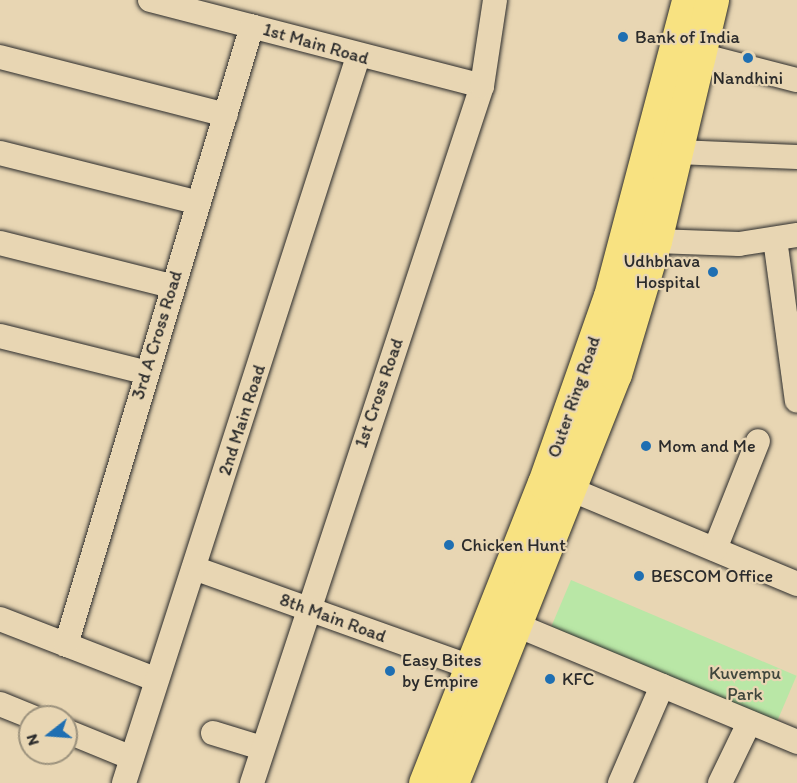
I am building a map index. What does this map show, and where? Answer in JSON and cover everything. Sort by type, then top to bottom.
[{"type":"highway","name":"Outer Ring Road","points":[[425,783],[471,668],[610,296],[688,0]]},
{"type":"highway","name":"Outer Ring Road","points":[[452,783],[615,374],[655,241],[712,0]]},
{"type":"street","name":"1st Main Road","points":[[150,0],[252,26],[358,57],[482,86]]},
{"type":"street","name":"1st Cross Road","points":[[252,783],[307,609],[482,86],[495,0]]},
{"type":"street","name":"3rd A Cross Road","points":[[66,645],[144,372],[252,26]]},
{"type":"street","points":[[700,55],[797,80]]},
{"type":"street","points":[[0,57],[226,115]]},
{"type":"street","name":"2nd Main Road","points":[[124,783],[358,57]]},
{"type":"street","points":[[677,152],[797,157]]},
{"type":"street","points":[[0,153],[198,203]]},
{"type":"street","points":[[655,241],[717,244],[786,237],[797,401]]},
{"type":"street","points":[[0,243],[171,286]]},
{"type":"street","points":[[0,336],[144,372]]},
{"type":"street","points":[[715,549],[758,441]]},
{"type":"street","points":[[570,489],[797,584]]},
{"type":"street","name":"8th Main Road","points":[[194,568],[471,668]]},
{"type":"street","points":[[0,619],[157,680]]},
{"type":"street","points":[[514,624],[797,742]]},
{"type":"street","points":[[620,783],[662,686]]},
{"type":"street","points":[[0,704],[18,711]]},
{"type":"street","points":[[720,783],[749,723]]},
{"type":"street","points":[[213,733],[262,748]]},
{"type":"street","points":[[78,736],[132,758]]},
{"type":"green space","name":"Kuvempu Park","points":[[571,580],[797,676],[774,729],[548,633]]},
{"type":"place","name":"Bank of India","points":[[623,37]]},
{"type":"place","name":"Nandhini","points":[[748,58]]},
{"type":"place","name":"Udhbhava Hospital","points":[[713,272]]},
{"type":"place","name":"Mom and Me","points":[[646,446]]},
{"type":"place","name":"Chicken Hunt","points":[[449,545]]},
{"type":"place","name":"BESCOM Office","points":[[639,576]]},
{"type":"place","name":"Easy Bites by Empire","points":[[390,671]]},
{"type":"place","name":"KFC","points":[[550,679]]}]
